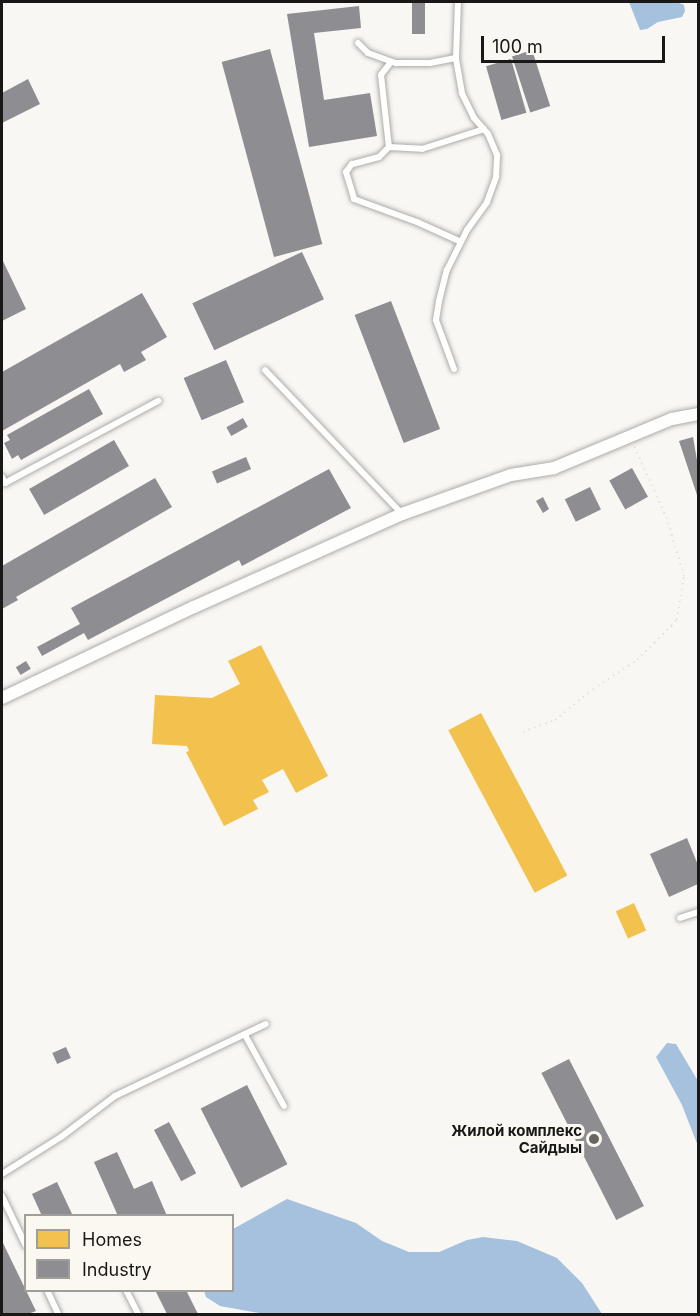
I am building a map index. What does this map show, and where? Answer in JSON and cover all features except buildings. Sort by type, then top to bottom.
[{"type":"street","points":[[2,698],[194,607],[402,514],[511,475],[555,468],[672,419],[699,414]]},
{"type":"lane","points":[[454,369],[436,320],[447,270],[461,242],[487,202],[496,177],[497,155],[484,129],[474,118],[462,93],[456,58],[458,2]]},
{"type":"lane","points":[[358,43],[368,53],[391,62],[430,63],[456,58]]},
{"type":"lane","points":[[389,147],[381,75],[391,62]]},
{"type":"lane","points":[[461,242],[417,222],[354,199],[346,172],[352,164],[379,157],[389,147],[422,149],[484,129]]},
{"type":"lane","points":[[265,370],[402,514]]},
{"type":"lane","points":[[2,477],[4,483],[159,401]]},
{"type":"lane","points":[[680,918],[699,912]]},
{"type":"lane","points":[[2,1174],[61,1137],[116,1096],[266,1024]]},
{"type":"lane","points":[[245,1035],[284,1106]]},
{"type":"lane","points":[[2,1196],[24,1242]]},
{"type":"lane","points":[[50,1292],[58,1314]]},
{"type":"lane","points":[[127,1292],[138,1314]]},
{"type":"path","points":[[523,732],[555,720],[593,689],[637,660],[677,620],[684,576],[667,519],[630,435]]},
{"type":"water","points":[[629,2],[677,2],[684,5],[685,11],[682,17],[658,22],[647,29],[640,30]]},
{"type":"water","points":[[667,1043],[676,1044],[698,1081],[698,1146],[682,1105],[656,1057]]},
{"type":"water","points":[[287,1199],[356,1223],[382,1241],[409,1252],[439,1252],[467,1240],[483,1237],[517,1241],[557,1258],[582,1283],[602,1314],[265,1314],[220,1306],[206,1297],[204,1292],[234,1292],[234,1228]]},
{"type":"place","name":"Жилой комплекс Сайдыы","points":[[594,1139]]}]
